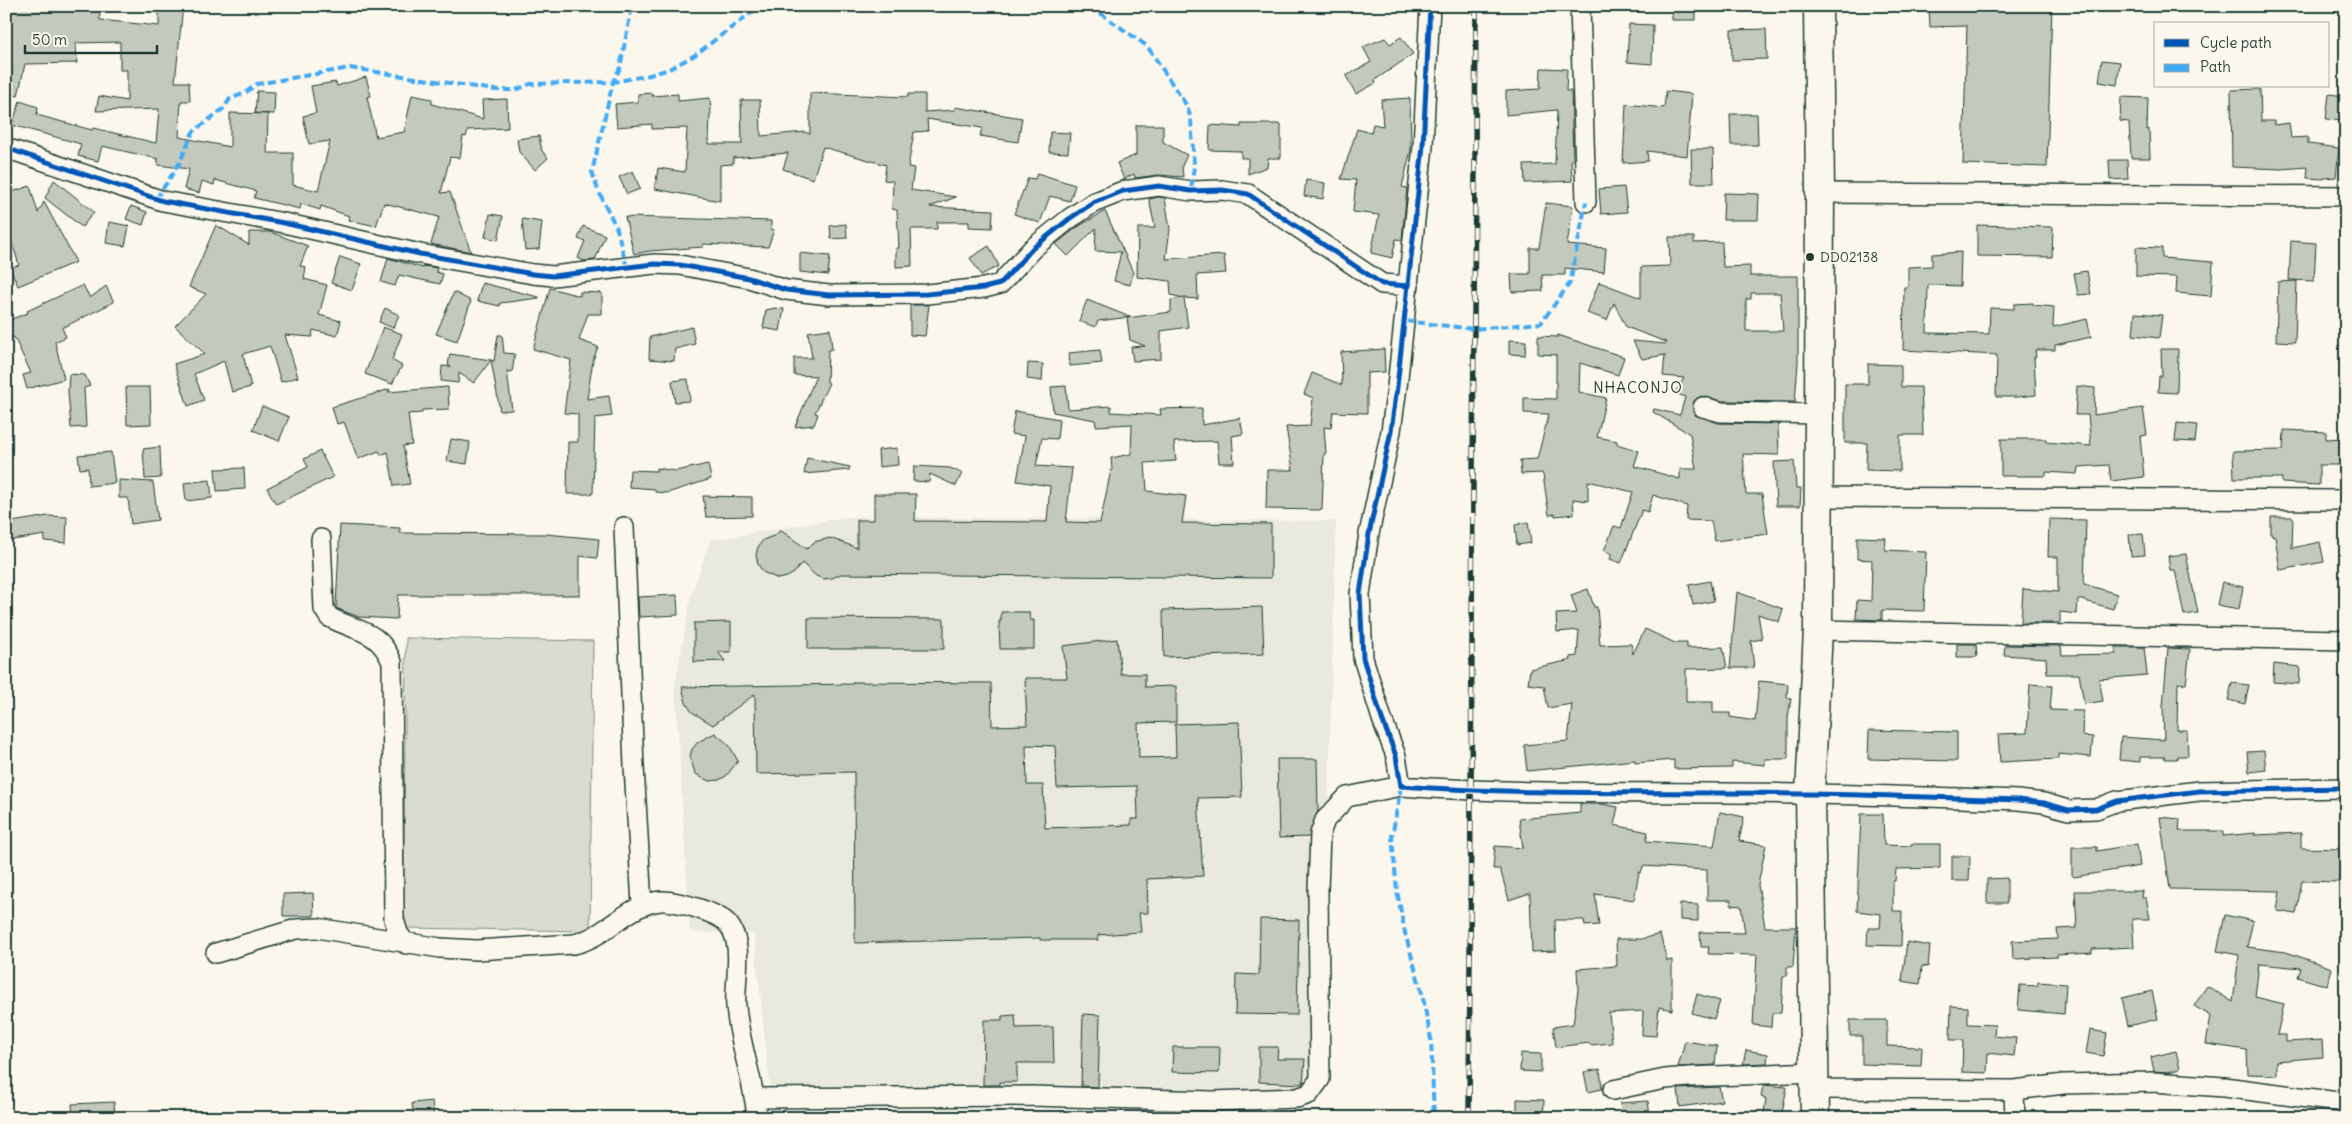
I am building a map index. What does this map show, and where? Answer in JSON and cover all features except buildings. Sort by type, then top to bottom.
[{"type":"main road","points":[[1815,1118],[1816,1080],[1810,794],[1818,630],[1817,497],[1820,193],[1818,6]]},
{"type":"street","points":[[1401,786],[1396,756],[1363,658],[1360,594],[1369,534],[1391,431],[1409,286],[1424,137],[1430,6]]},
{"type":"street","points":[[1580,6],[1586,202]]},
{"type":"street","points":[[6,148],[163,201],[284,224],[420,254],[553,276],[654,264],[680,265],[749,278],[786,290],[829,295],[927,294],[984,288],[1000,284],[1014,271],[1033,248],[1069,219],[1093,203],[1123,191],[1159,186],[1191,190],[1222,190],[1248,194],[1382,284],[1409,286]]},
{"type":"street","points":[[1820,193],[2346,196]]},
{"type":"street","points":[[1703,408],[1721,412],[1818,414]]},
{"type":"street","points":[[1817,497],[2346,500]]},
{"type":"street","points":[[624,527],[642,905]]},
{"type":"street","points":[[321,539],[324,609],[329,617],[379,640],[392,662],[394,919],[398,933],[406,944]]},
{"type":"street","points":[[1818,630],[2346,640]]},
{"type":"street","points":[[755,1098],[1031,1096],[1213,1100],[1297,1098],[1309,1094],[1320,1079],[1318,890],[1320,834],[1325,820],[1347,797],[1401,786],[1472,791],[1810,794],[2018,800],[2044,803],[2068,810],[2096,808],[2117,801],[2199,791],[2346,788]]},
{"type":"street","points":[[216,953],[296,929],[317,928],[406,944],[477,950],[574,944],[601,934],[642,905],[663,901],[719,915],[729,925],[736,943],[736,1006],[743,1052],[755,1098],[757,1118]]},
{"type":"street","points":[[1613,1090],[1665,1079],[1690,1076],[2014,1090],[2064,1084],[2153,1082],[2224,1087],[2346,1103]]},
{"type":"street","points":[[2014,1090],[2014,1118]]},
{"type":"shaded area","points":[[847,517],[1336,521],[1321,1089],[770,1090],[754,934],[690,932],[675,685],[691,596],[710,540]]},
{"type":"shaded area","points":[[406,638],[593,641],[590,931],[403,928]]},
{"type":"railway","points":[[1469,1118],[1476,6]]},
{"type":"marked path","points":[[627,268],[617,229],[598,190],[592,172],[613,82],[620,68],[632,6]]},
{"type":"marked path","points":[[156,199],[179,164],[193,132],[223,109],[230,99],[245,93],[257,84],[350,68],[495,90],[516,90],[530,84],[613,82],[650,75],[669,69],[695,55],[760,6]]},
{"type":"marked path","points":[[1090,6],[1147,46],[1187,106],[1191,119],[1194,166],[1191,191]]},
{"type":"marked path","points":[[1405,321],[1474,329],[1541,323],[1570,283],[1586,202]]},
{"type":"marked path","points":[[1401,786],[1392,837],[1397,891],[1405,933],[1422,993],[1431,1039],[1434,1118]]},
{"type":"cycle path","points":[[1430,6],[1423,146],[1397,387],[1391,431],[1369,534],[1360,594],[1363,658],[1396,756],[1401,786],[1503,791],[1759,793],[2018,800],[2044,803],[2068,810],[2096,809],[2117,801],[2199,791],[2346,788]]},
{"type":"cycle path","points":[[6,148],[163,201],[284,223],[420,254],[553,276],[654,264],[680,265],[749,278],[786,290],[829,295],[927,294],[984,288],[1000,284],[1033,248],[1069,219],[1093,203],[1123,191],[1159,186],[1191,191],[1222,190],[1248,194],[1382,284],[1409,286]]},
{"type":"place","name":"DD02138","points":[[1810,257]]},
{"type":"district","name":"NHACONJO","points":[[1638,387]]}]
